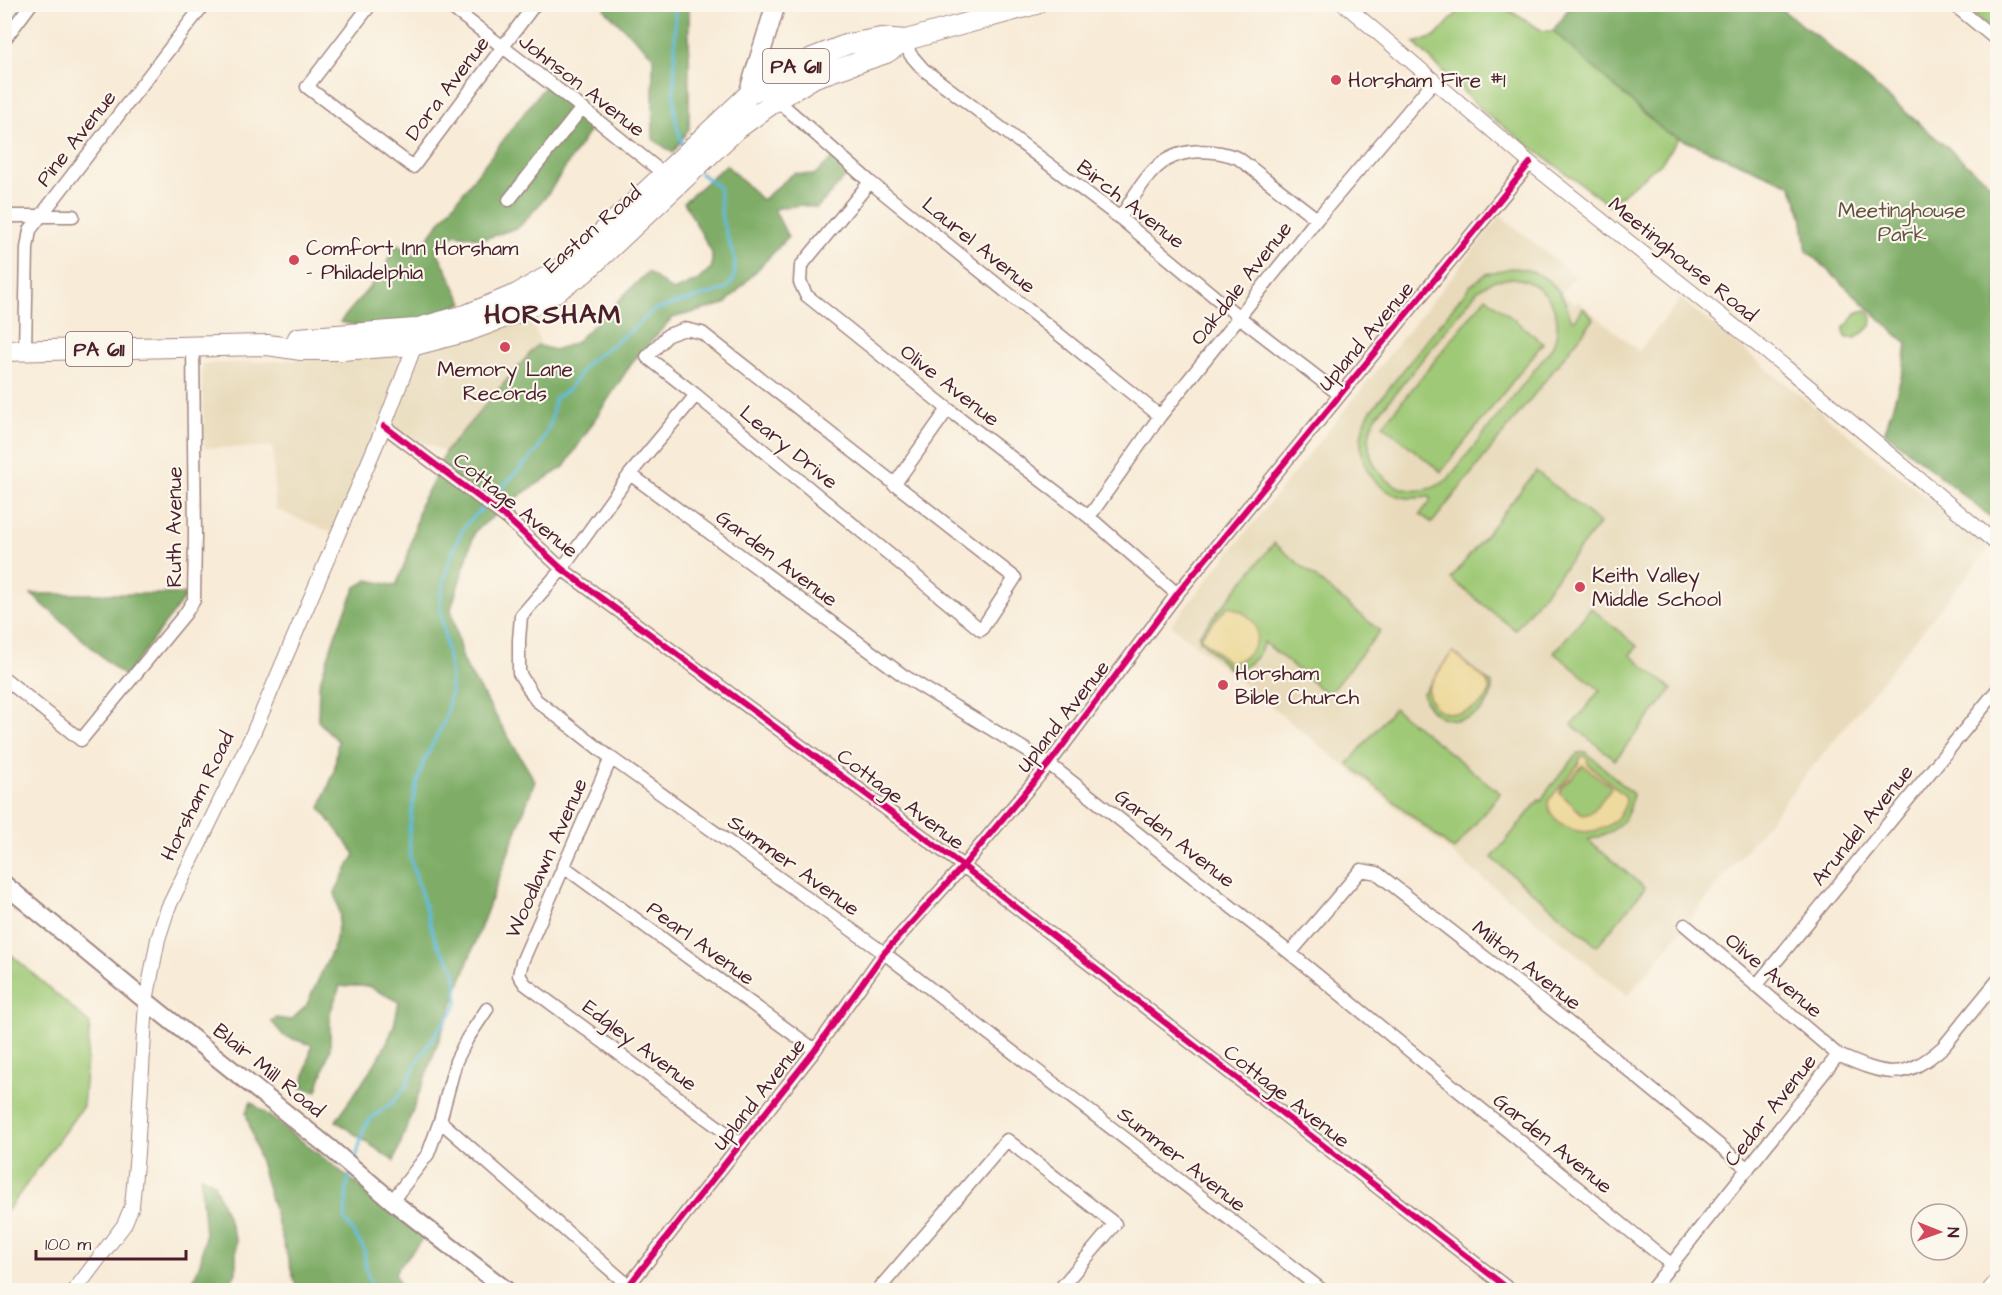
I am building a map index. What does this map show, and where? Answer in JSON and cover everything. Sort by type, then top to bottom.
[{"type":"highway","name":"Easton Road","points":[[703,147],[737,129],[777,100],[815,77],[886,53],[906,40],[1014,8],[1036,4]]},
{"type":"highway","name":"Easton Road","points":[[4,351],[268,345],[301,350],[340,350],[415,337],[468,331],[498,321],[547,298],[599,260],[670,180],[703,147],[747,95],[803,63],[848,45],[881,38],[906,40]]},
{"type":"main road","points":[[737,129],[776,4]]},
{"type":"main road","name":"Blair Mill Road","points":[[4,884],[332,1149],[392,1201],[506,1290]]},
{"type":"street","points":[[4,40],[31,4]]},
{"type":"street","name":"Pine Avenue","points":[[25,351],[27,248],[30,230],[204,4]]},
{"type":"street","name":"Dora Avenue","points":[[371,4],[307,87],[413,167],[535,4]]},
{"type":"street","name":"Johnson Avenue","points":[[447,4],[582,108],[670,180]]},
{"type":"street","name":"Meetinghouse Road","points":[[1344,4],[1530,163],[1783,365],[1998,545]]},
{"type":"street","points":[[1953,4],[1998,41]]},
{"type":"street","name":"Birch Avenue","points":[[906,40],[910,54],[923,69],[1120,218],[1239,317],[1339,394]]},
{"type":"street","name":"Oakdale Avenue","points":[[1089,517],[1160,416],[1317,219],[1433,82]]},
{"type":"street","name":"Laurel Avenue","points":[[777,100],[870,182],[1160,416]]},
{"type":"street","points":[[509,200],[582,108]]},
{"type":"street","points":[[1120,218],[1155,169],[1171,157],[1205,150],[1223,152],[1238,158],[1317,219]]},
{"type":"street","name":"Upland Avenue","points":[[627,1288],[815,1050],[884,953],[963,866],[1049,765],[1177,594],[1530,163]]},
{"type":"street","name":"Olive Avenue","points":[[870,182],[801,266],[800,282],[806,295],[948,409],[1089,517],[1177,594]]},
{"type":"street","points":[[4,216],[73,216]]},
{"type":"street","name":"Leary Drive","points":[[685,329],[702,333],[1015,579],[981,630],[696,395],[647,357],[668,335],[685,329]]},
{"type":"street","name":"Horsham Road","points":[[75,1290],[124,1225],[132,1206],[146,1001],[158,939],[168,908],[251,738],[384,426],[415,337]]},
{"type":"street","name":"Ruth Avenue","points":[[4,678],[81,740],[171,633],[194,600],[193,346]]},
{"type":"street","name":"Summer Avenue","points":[[696,395],[630,474],[562,568],[521,616],[519,673],[536,700],[611,758],[884,953],[1322,1290]]},
{"type":"street","points":[[894,485],[948,409]]},
{"type":"street","name":"Cottage Avenue","points":[[384,426],[508,519],[562,568],[963,866],[1510,1290]]},
{"type":"street","name":"Garden Avenue","points":[[630,474],[904,676],[1049,765],[1290,953],[1672,1265]]},
{"type":"street","name":"Arundel Avenue","points":[[1756,986],[1998,689]]},
{"type":"street","name":"Woodlawn Avenue","points":[[519,975],[522,962],[611,758]]},
{"type":"street","name":"Pearl Avenue","points":[[563,866],[815,1050]]},
{"type":"street","name":"Milton Avenue","points":[[1290,953],[1361,870],[1377,873],[1615,1059],[1748,1169]]},
{"type":"street","name":"Olive Avenue","points":[[1685,925],[1838,1055]]},
{"type":"street","name":"Edgley Avenue","points":[[519,975],[525,984],[741,1144]]},
{"type":"street","name":"Cedar Avenue","points":[[1651,1290],[1838,1055],[1867,1068],[1884,1072],[1902,1072],[1917,1067],[1944,1046],[1998,980]]},
{"type":"street","points":[[392,1201],[428,1154],[440,1121],[456,1061],[467,1039],[487,1009]]},
{"type":"street","points":[[440,1121],[627,1288]]},
{"type":"street","points":[[879,1290],[1007,1140],[1115,1224],[1059,1290]]},
{"type":"street","points":[[1989,1290],[1998,1280]]},
{"type":"shaded area","name":"Keith Valley Middle School","points":[[1501,216],[1575,276],[1562,293],[1575,304],[1578,301],[1639,351],[1681,299],[1989,548],[1628,996],[1171,625]]},
{"type":"shaded area","points":[[530,318],[541,344],[445,452],[379,423],[333,533],[275,509],[273,447],[204,448],[202,364],[421,351]]},
{"type":"green space","name":"Meetinghouse Park","points":[[1465,4],[1500,5],[1543,31],[1553,31],[1571,5],[1775,5],[1814,34],[1997,190],[1997,522],[1885,432],[1904,368],[1907,344],[1807,251],[1802,215],[1791,185],[1679,138],[1662,162],[1609,205],[1485,113],[1414,43],[1435,37]]},
{"type":"green space","points":[[607,5],[689,5],[689,129],[673,153],[653,139],[653,56],[604,9]]},
{"type":"green space","name":"Meetinghouse Park","points":[[1571,5],[1775,5],[1814,34],[1997,190],[1997,522],[1885,432],[1904,368],[1907,344],[1807,251],[1802,215],[1791,185],[1665,132],[1553,31]]},
{"type":"green space","points":[[1963,5],[1997,5],[1997,34]]},
{"type":"green space","points":[[545,86],[594,124],[545,198],[519,227],[484,239],[455,234],[436,249],[463,303],[409,323],[367,328],[340,322],[384,270],[395,243],[414,256]]},
{"type":"green space","points":[[835,156],[851,171],[817,208],[801,205],[774,209],[788,237],[725,304],[672,318],[633,361],[564,467],[523,493],[475,531],[451,609],[463,662],[535,781],[394,1161],[336,1121],[383,1049],[394,1025],[399,1002],[368,986],[340,986],[330,1013],[330,1049],[317,1091],[302,1088],[312,1045],[284,1036],[271,1021],[276,1018],[291,1020],[306,1006],[335,944],[340,915],[335,892],[355,854],[320,808],[334,772],[338,741],[318,721],[319,685],[336,633],[356,587],[368,580],[396,586],[408,555],[421,502],[432,484],[445,452],[537,345],[554,350],[575,343],[648,272],[673,291],[697,281],[712,267],[712,253],[684,202],[726,165],[762,200],[794,173],[814,175]]},
{"type":"green space","points":[[1511,268],[1536,273],[1556,287],[1572,320],[1575,320],[1583,308],[1594,319],[1432,523],[1420,514],[1430,502],[1430,497],[1401,497],[1388,492],[1378,484],[1364,462],[1361,437],[1370,412],[1470,286],[1486,274]],"holes":[[[1513,278],[1536,286],[1552,303],[1557,325],[1556,337],[1551,349],[1448,479],[1431,488],[1415,490],[1399,487],[1386,479],[1376,467],[1370,452],[1370,435],[1376,417],[1478,290],[1492,281]]]},
{"type":"green space","points":[[1486,297],[1543,343],[1441,472],[1383,425]]},
{"type":"green space","points":[[1865,310],[1871,316],[1871,326],[1856,338],[1846,338],[1844,327],[1856,313]]},
{"type":"green space","points":[[1536,471],[1600,523],[1515,630],[1451,579]]},
{"type":"green space","points":[[1274,543],[1380,631],[1328,695],[1264,642],[1252,661],[1230,670],[1200,640],[1199,635]]},
{"type":"green space","points":[[31,594],[187,594],[125,677]]},
{"type":"green space","points":[[1591,608],[1637,646],[1630,655],[1672,689],[1615,760],[1572,725],[1600,690],[1554,653]]},
{"type":"green space","points":[[1453,654],[1492,684],[1490,698],[1483,708],[1473,716],[1461,719],[1449,719],[1437,715],[1428,706],[1423,693]]},
{"type":"green space","points":[[1394,708],[1500,793],[1454,850],[1348,764]]},
{"type":"green space","points":[[1586,752],[1633,794],[1628,812],[1619,825],[1606,834],[1588,840],[1645,888],[1597,946],[1492,858],[1578,753]]},
{"type":"green space","points":[[5,949],[90,1024],[83,1106],[5,1214]]},
{"type":"green space","points":[[251,1102],[425,1236],[395,1272],[401,1290],[297,1290],[246,1113]]},
{"type":"green space","points":[[200,1175],[214,1183],[236,1240],[236,1272],[226,1290],[190,1290],[201,1260],[205,1235]]},
{"type":"sand","points":[[1228,606],[1249,617],[1257,632],[1257,639],[1250,652],[1237,661],[1229,663],[1200,637]]},
{"type":"sand","points":[[1453,652],[1484,678],[1489,690],[1481,704],[1473,709],[1453,713],[1443,712],[1435,707],[1428,690]]},
{"type":"sand","points":[[1583,756],[1587,758],[1588,764],[1625,796],[1626,802],[1615,820],[1607,826],[1587,832],[1577,831],[1558,821],[1550,812],[1548,801],[1578,765],[1579,758]],"holes":[[[1583,765],[1611,789],[1591,813],[1583,815],[1560,793],[1561,788]]]},
{"type":"waterway","points":[[673,4],[675,10],[674,102],[683,145]]},
{"type":"waterway","points":[[490,500],[538,450],[551,422],[555,398],[568,390],[588,362],[628,333],[654,310],[726,289],[734,279],[735,260],[722,220],[719,187],[700,173]]},
{"type":"waterway","points":[[355,1162],[364,1128],[370,1119],[392,1103],[406,1087],[415,1066],[457,1003],[454,968],[437,944],[433,933],[410,857],[409,831],[415,790],[424,761],[445,720],[451,692],[451,677],[440,606],[445,577],[463,529],[486,505]]},
{"type":"waterway","points":[[351,1174],[347,1185],[345,1220],[364,1249],[366,1270],[373,1290]]},
{"type":"cycle path","points":[[625,1290],[815,1050],[884,953],[963,866],[1049,764],[1177,594],[1530,163]]},
{"type":"cycle path","points":[[384,426],[508,519],[562,569],[963,866],[1510,1290]]},
{"type":"place","name":"Horsham Fire #1","points":[[1336,80]]},
{"type":"place","name":"Comfort Inn Horsham - Philadelphia","points":[[294,260]]},
{"type":"place","name":"Memory Lane Records","points":[[505,347]]},
{"type":"place","name":"Keith Valley Middle School","points":[[1580,587]]},
{"type":"place","name":"Horsham Bible Church","points":[[1223,685]]},
{"type":"district","name":"HORSHAM","points":[[553,314]]}]
